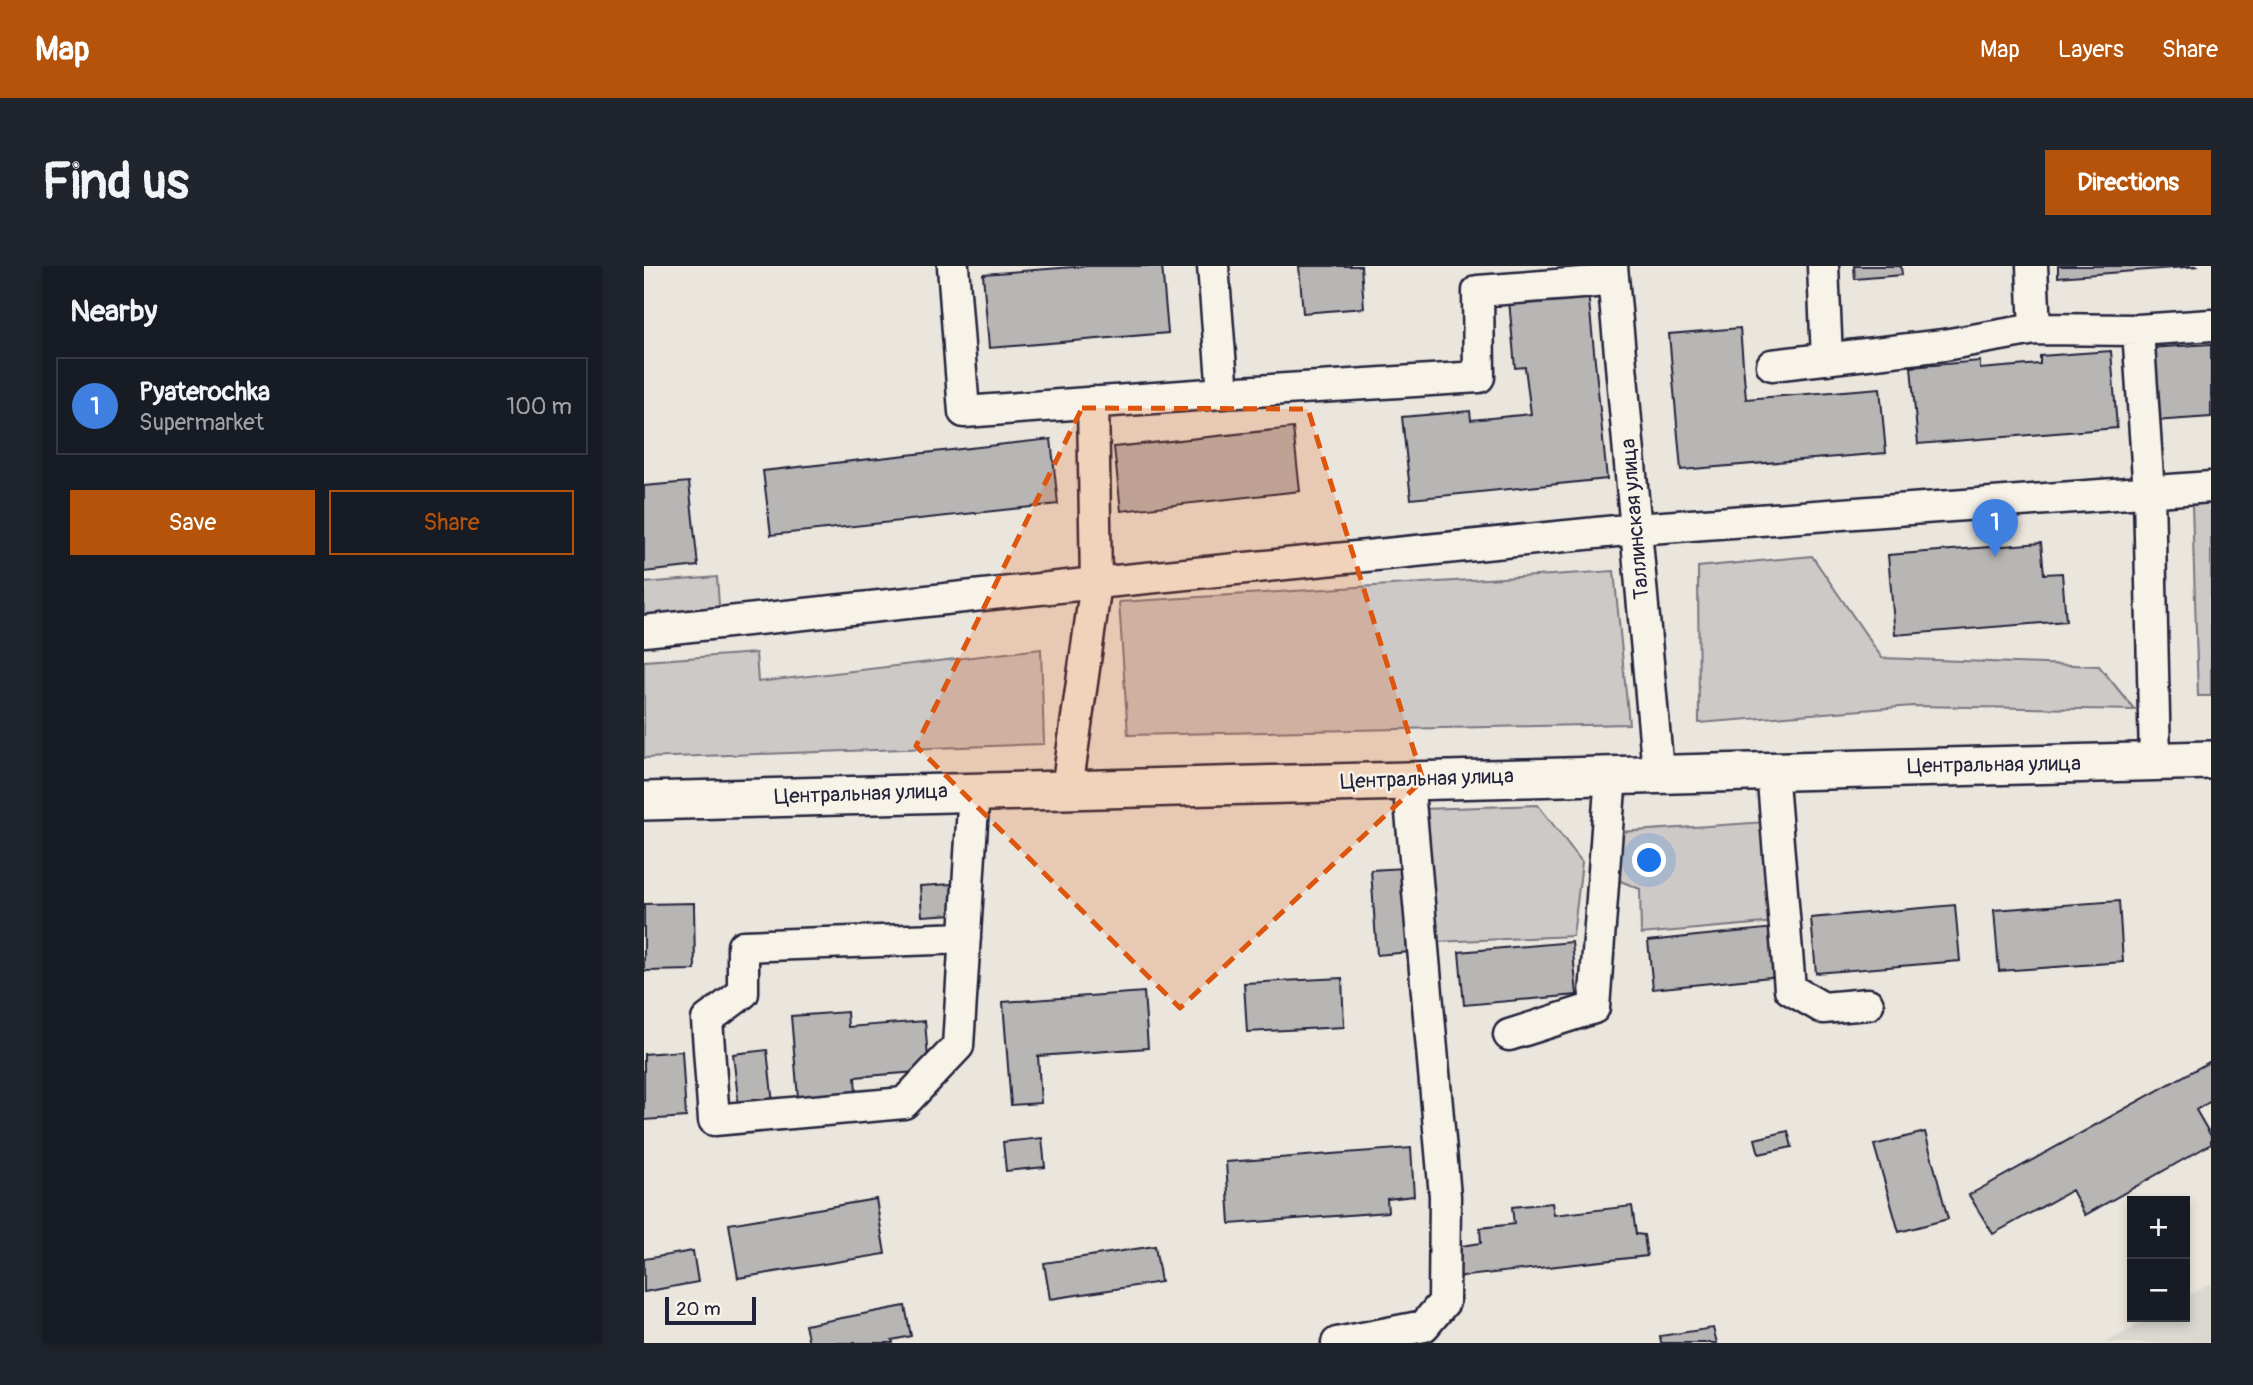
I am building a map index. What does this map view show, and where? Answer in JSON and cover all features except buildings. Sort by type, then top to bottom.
[{"type":"main road","name":"Центральная улица","points":[[644,801],[1658,772],[2211,760]]},
{"type":"street","points":[[953,266],[964,412],[1479,377],[1478,291],[1595,282],[1612,272]]},
{"type":"street","points":[[1213,266],[1223,393]]},
{"type":"street","points":[[1823,266],[1827,359]]},
{"type":"street","points":[[2032,266],[2035,329]]},
{"type":"street","name":"Таллинская улица","points":[[1612,272],[1658,772]]},
{"type":"street","points":[[1772,365],[1944,345],[2035,329],[2138,330],[2211,325]]},
{"type":"street","points":[[2138,330],[2149,493],[2155,761]]},
{"type":"street","points":[[1067,789],[1096,583],[1093,402]]},
{"type":"street","points":[[644,631],[1636,529],[2211,487]]},
{"type":"street","points":[[1772,770],[1790,989],[1823,1008],[1868,1004]]},
{"type":"street","points":[[1509,1035],[1594,1007],[1611,774]]},
{"type":"street","points":[[1337,1343],[1424,1326],[1444,1302],[1445,1196],[1408,779]]},
{"type":"street","points":[[965,937],[743,946],[743,993],[707,1020],[714,1120],[904,1103],[957,1046],[965,937],[974,791]]},
{"type":"highlighted area","points":[[1082,408],[1308,409],[1423,780],[1180,1008],[916,746]]},
{"type":"shaded area","points":[[2211,503],[2211,696],[2198,696],[2192,505]]},
{"type":"shaded area","points":[[1812,556],[1882,658],[2099,666],[2135,710],[1913,706],[1699,723],[1698,567]]},
{"type":"shaded area","points":[[1614,571],[1629,724],[1128,735],[1119,602]]},
{"type":"shaded area","points":[[717,577],[720,619],[644,624],[644,583]]},
{"type":"shaded area","points":[[1041,649],[1044,744],[644,758],[644,661],[756,653],[758,682]]},
{"type":"shaded area","points":[[1538,805],[1582,862],[1573,936],[1436,942],[1422,809]]},
{"type":"shaded area","points":[[1766,822],[1776,922],[1641,934],[1640,889],[1618,880],[1620,832]]},
{"type":"shaded area","points":[[2211,1283],[2211,1343],[2105,1343],[2142,1322],[2190,1322],[2190,1295]]},
{"type":"place","name":"Pyaterochka","points":[[1995,557]]}]
